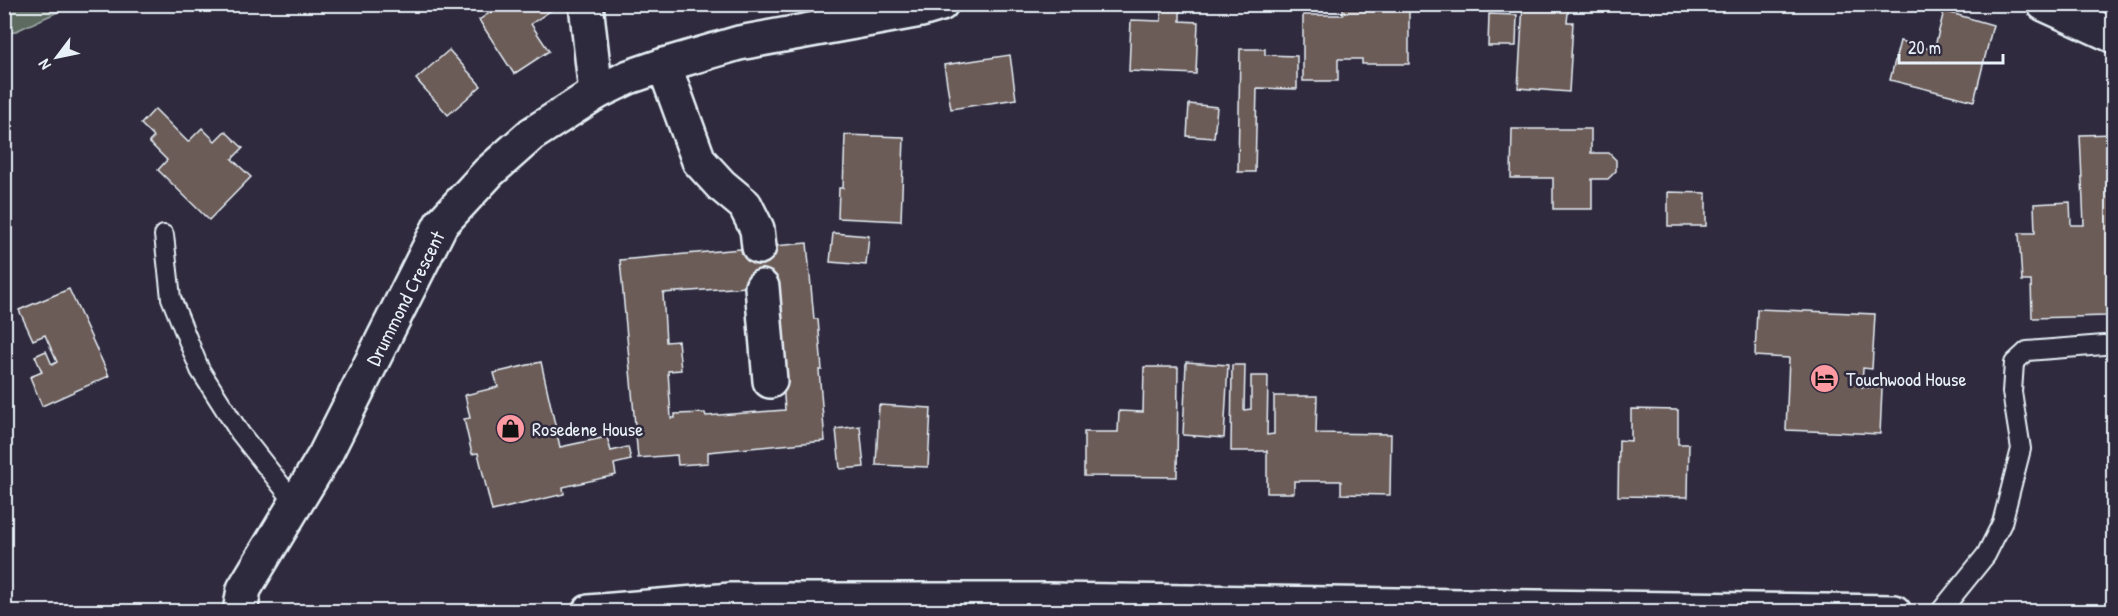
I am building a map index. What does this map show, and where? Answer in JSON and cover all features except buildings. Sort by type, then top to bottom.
[{"type":"street","points":[[586,4],[596,93]]},
{"type":"street","name":"Drummond Crescent","points":[[240,612],[244,589],[325,455],[441,224],[489,172],[532,134],[596,93],[629,77],[664,65],[739,43],[921,10],[941,4]]},
{"type":"street","points":[[2044,4],[2114,36]]},
{"type":"street","points":[[664,65],[699,161],[721,185],[745,205],[757,229],[759,247]]},
{"type":"street","points":[[762,287],[770,381]]},
{"type":"street","points":[[589,612],[731,600],[1096,600],[1894,612]]},
{"type":"lane","points":[[164,235],[171,298],[200,370],[240,433],[296,504]]},
{"type":"lane","points":[[1940,612],[1986,555],[2002,523],[2021,449],[2012,392],[2014,363],[2027,351],[2104,345]]},
{"type":"green space","points":[[5,4],[73,4],[73,5],[5,36]]},
{"type":"place","name":"Touchwood House","points":[[1825,378]]},
{"type":"place","name":"Rosedene House","points":[[511,428]]}]
